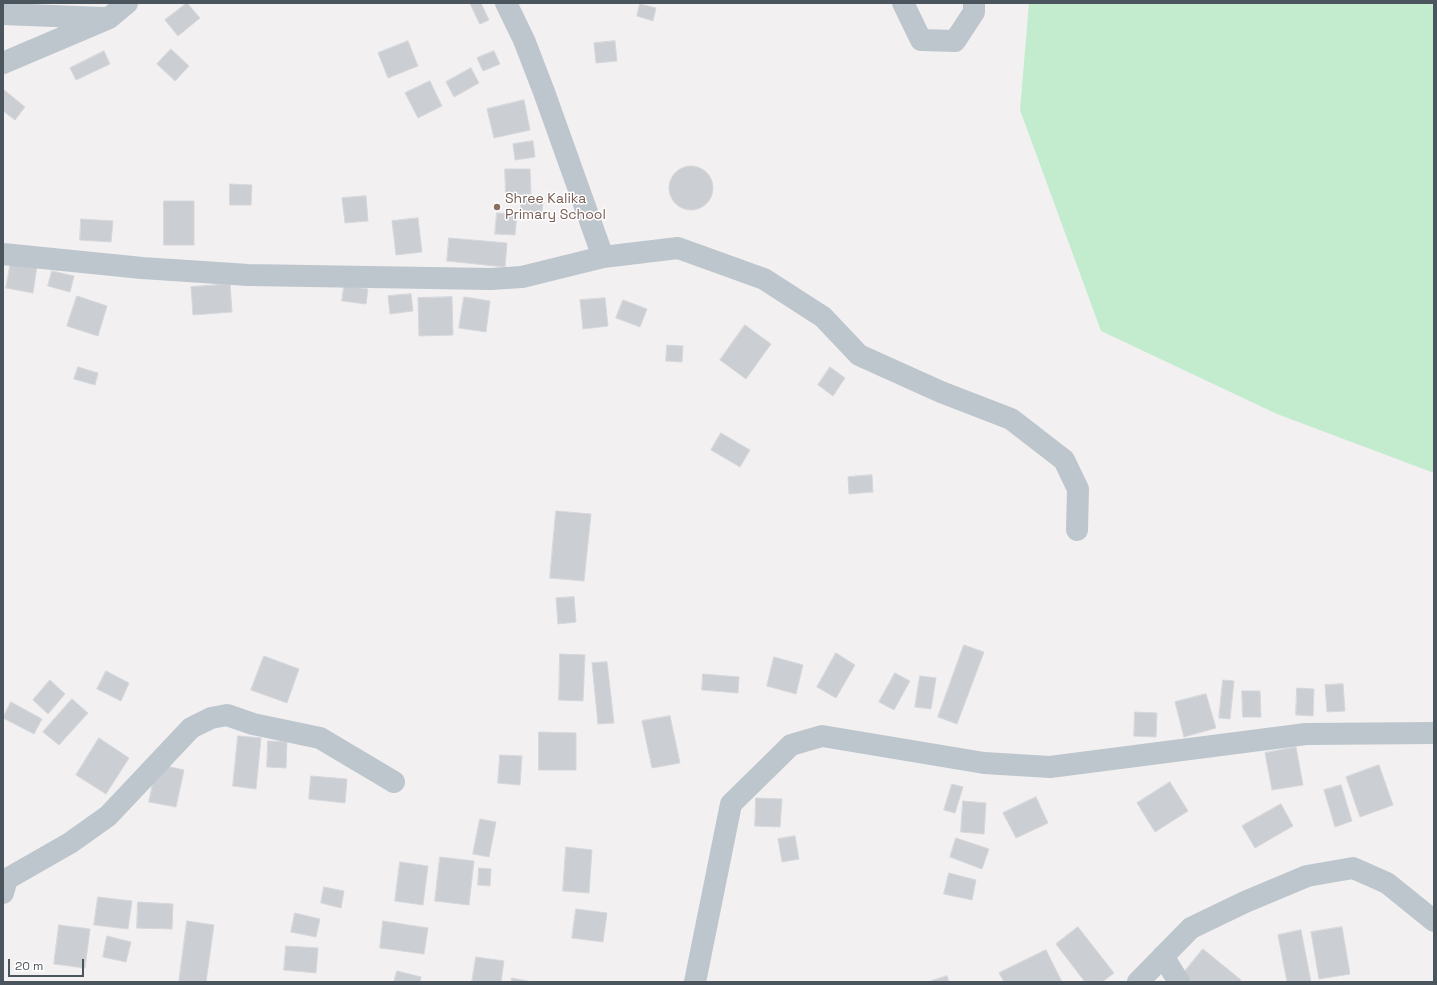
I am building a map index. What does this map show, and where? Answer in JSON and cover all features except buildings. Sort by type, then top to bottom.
[{"type":"street","points":[[3,63],[109,18],[127,3]]},
{"type":"street","points":[[506,3],[524,40],[542,84],[603,257]]},
{"type":"street","points":[[903,3],[921,40],[948,41],[955,41],[974,12],[974,3]]},
{"type":"street","points":[[3,14],[109,18]]},
{"type":"street","points":[[3,254],[142,268],[248,275],[491,279],[522,277],[603,257],[678,248],[764,279],[824,317],[859,355],[941,392],[1011,419],[1064,460],[1078,489],[1077,530]]},
{"type":"street","points":[[3,893],[7,879],[70,843],[108,816],[191,728],[210,718],[227,715],[253,724],[320,738],[394,782]]},
{"type":"street","points":[[695,982],[730,804],[791,745],[822,736],[984,763],[1050,767],[1306,734],[1434,733]]},
{"type":"street","points":[[1138,982],[1191,928],[1245,902],[1308,876],[1353,868],[1387,883],[1434,921]]},
{"type":"street","points":[[1163,956],[1179,982]]},
{"type":"green space","points":[[1029,3],[1434,3],[1434,473],[1277,414],[1101,331],[1020,110]]},
{"type":"place","name":"Shree Kalika Primary School","points":[[497,207]]}]
